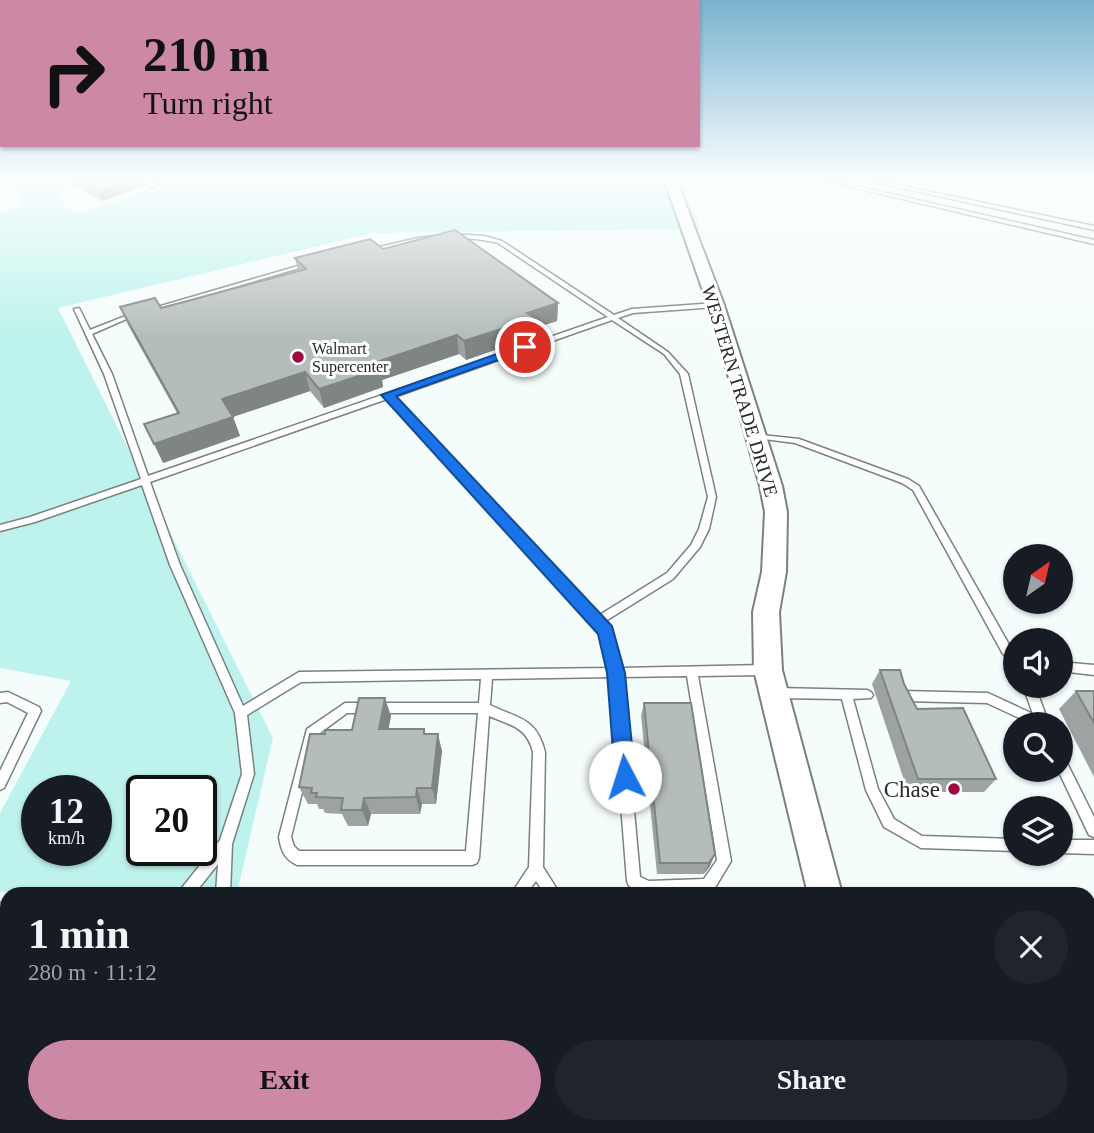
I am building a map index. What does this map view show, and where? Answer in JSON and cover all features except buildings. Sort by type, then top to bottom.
[{"type":"street","name":"WESTERN TRADE DRIVE","points":[[689,232],[716,306],[776,512],[774,572],[766,612],[771,681],[823,887]]},
{"type":"lane","points":[[1050,232],[1094,242]]},
{"type":"lane","points":[[366,251],[421,237],[488,238],[500,242],[666,353],[684,374],[712,497],[704,529],[695,547],[670,576],[597,622]]},
{"type":"lane","points":[[89,333],[120,319],[316,263]]},
{"type":"lane","points":[[0,528],[32,520],[612,317],[632,311],[716,306]]},
{"type":"lane","points":[[77,309],[108,374],[176,565],[241,713],[248,774],[225,844],[223,887]]},
{"type":"lane","points":[[388,395],[606,631],[616,673],[634,881],[646,887]]},
{"type":"lane","points":[[756,436],[777,436],[796,441],[905,481],[916,488],[1003,644]]},
{"type":"lane","points":[[1073,668],[1094,670]]},
{"type":"lane","points":[[241,713],[299,677],[692,672],[771,681],[846,695],[867,695]]},
{"type":"lane","points":[[678,887],[708,886],[724,861],[692,672]]},
{"type":"lane","points":[[487,675],[484,708],[472,858],[297,858],[288,849],[285,837],[311,733],[345,708],[484,708],[523,724],[537,737],[539,752],[536,869],[523,887]]},
{"type":"lane","points":[[846,695],[872,790],[889,823],[921,842],[1003,845]]},
{"type":"lane","points":[[903,696],[988,698],[1018,712]]},
{"type":"lane","points":[[0,698],[8,698],[35,711],[0,783]]},
{"type":"lane","points":[[1070,782],[1094,831]]},
{"type":"lane","points":[[191,887],[225,844]]},
{"type":"lane","points":[[1073,846],[1094,847]]},
{"type":"lane","points":[[536,869],[549,887]]},
{"type":"shaded area","points":[[0,232],[465,232],[373,233],[58,308],[273,738],[238,887],[0,887],[0,813],[71,681],[0,668]]},
{"type":"place","name":"Walmart Supercenter","points":[[298,357]]},
{"type":"place","name":"Chase","points":[[954,789]]},
{"type":"route","points":[[525,347],[388,395],[606,631],[616,673],[625,777]]}]
